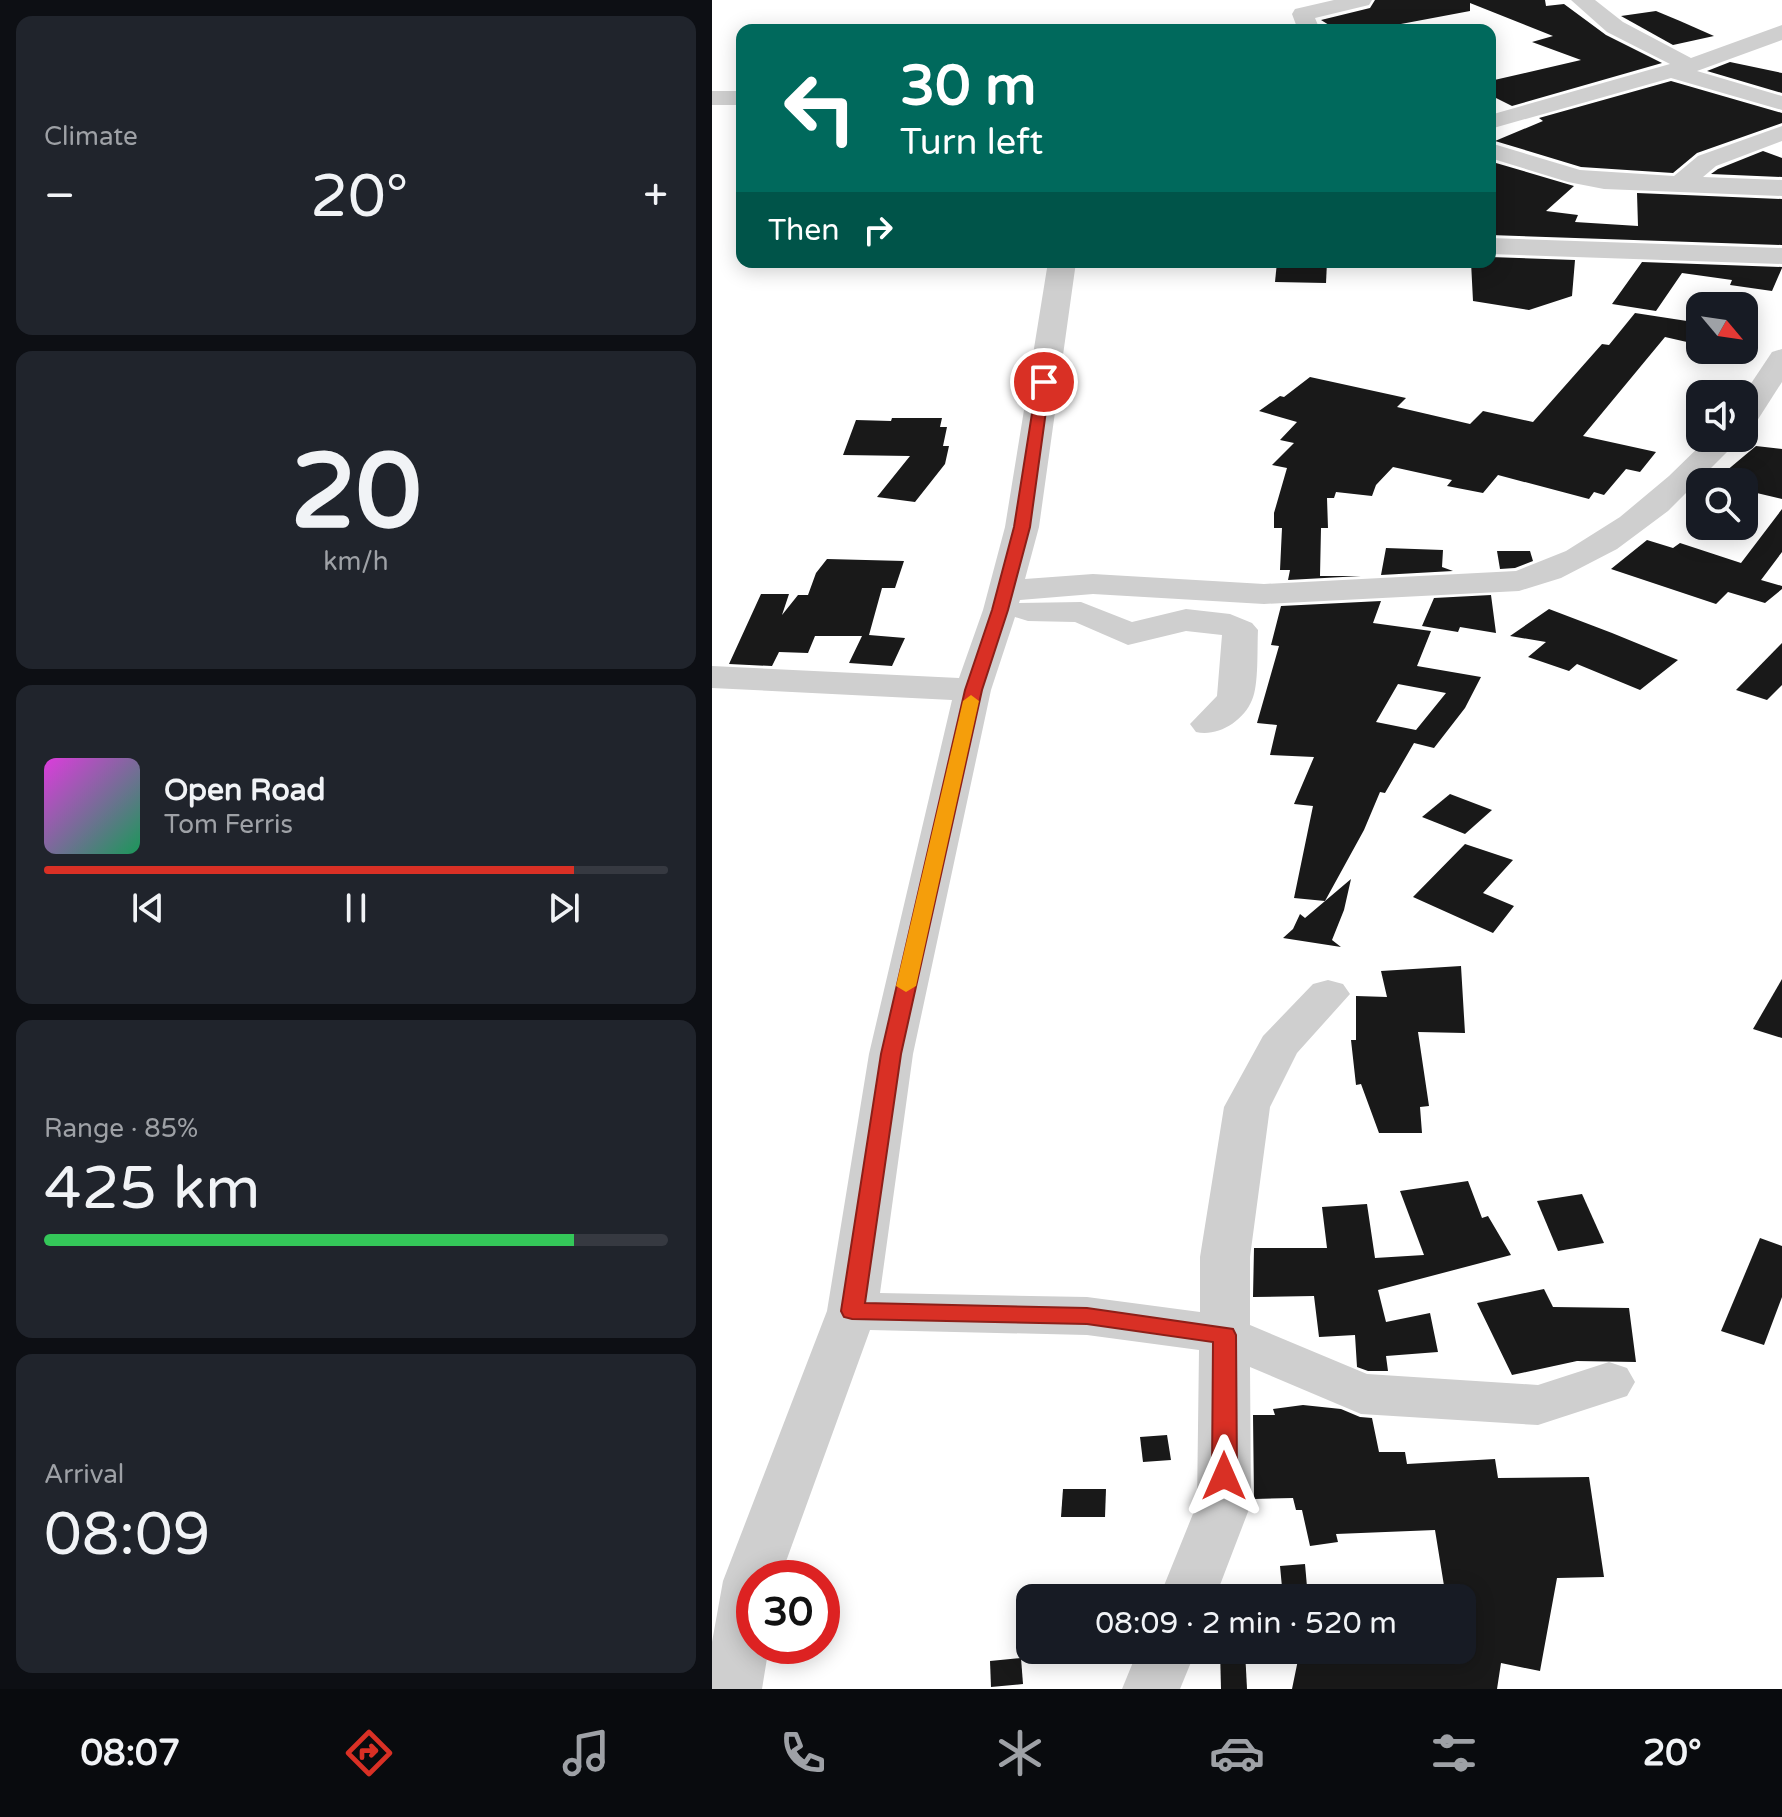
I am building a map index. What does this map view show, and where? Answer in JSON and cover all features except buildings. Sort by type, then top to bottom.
[{"type":"street","points":[[1307,24],[1303,14],[1361,0]]},
{"type":"street","points":[[1588,6],[1619,4]]},
{"type":"street","points":[[1588,6],[1681,69],[1782,103]]},
{"type":"street","points":[[1496,120],[1681,69],[1782,32]]},
{"type":"street","points":[[712,98],[736,98]]},
{"type":"street","points":[[1678,186],[1707,161],[1782,133]]},
{"type":"street","points":[[1496,152],[1577,177],[1678,186],[1782,188]]},
{"type":"street","points":[[1496,246],[1782,256]]},
{"type":"street","points":[[733,1689],[751,1581],[852,1311],[891,1054],[973,690],[1022,527],[1061,268]]},
{"type":"street","points":[[1758,396],[1782,358]]},
{"type":"street","points":[[1002,600],[1093,584],[1264,594],[1519,581],[1551,573],[1606,542],[1683,483],[1712,452]]},
{"type":"street","points":[[1002,600],[1081,612],[1128,634],[1186,620],[1230,625],[1240,630],[1235,699],[1209,724]]},
{"type":"street","points":[[712,677],[973,690]]},
{"type":"street","points":[[1193,1584],[1224,1504],[1225,1257],[1247,1107],[1279,1046],[1328,994]]},
{"type":"street","points":[[852,1311],[1087,1316],[1225,1335],[1361,1394],[1538,1405],[1609,1382]]},
{"type":"street","points":[[1151,1689],[1161,1664]]},
{"type":"slow traffic","points":[[906,986],[971,701]]},
{"type":"route","points":[[1044,382],[1022,527],[1000,610],[973,690],[891,1054],[852,1311],[1087,1316],[1225,1335],[1224,1476]]}]
